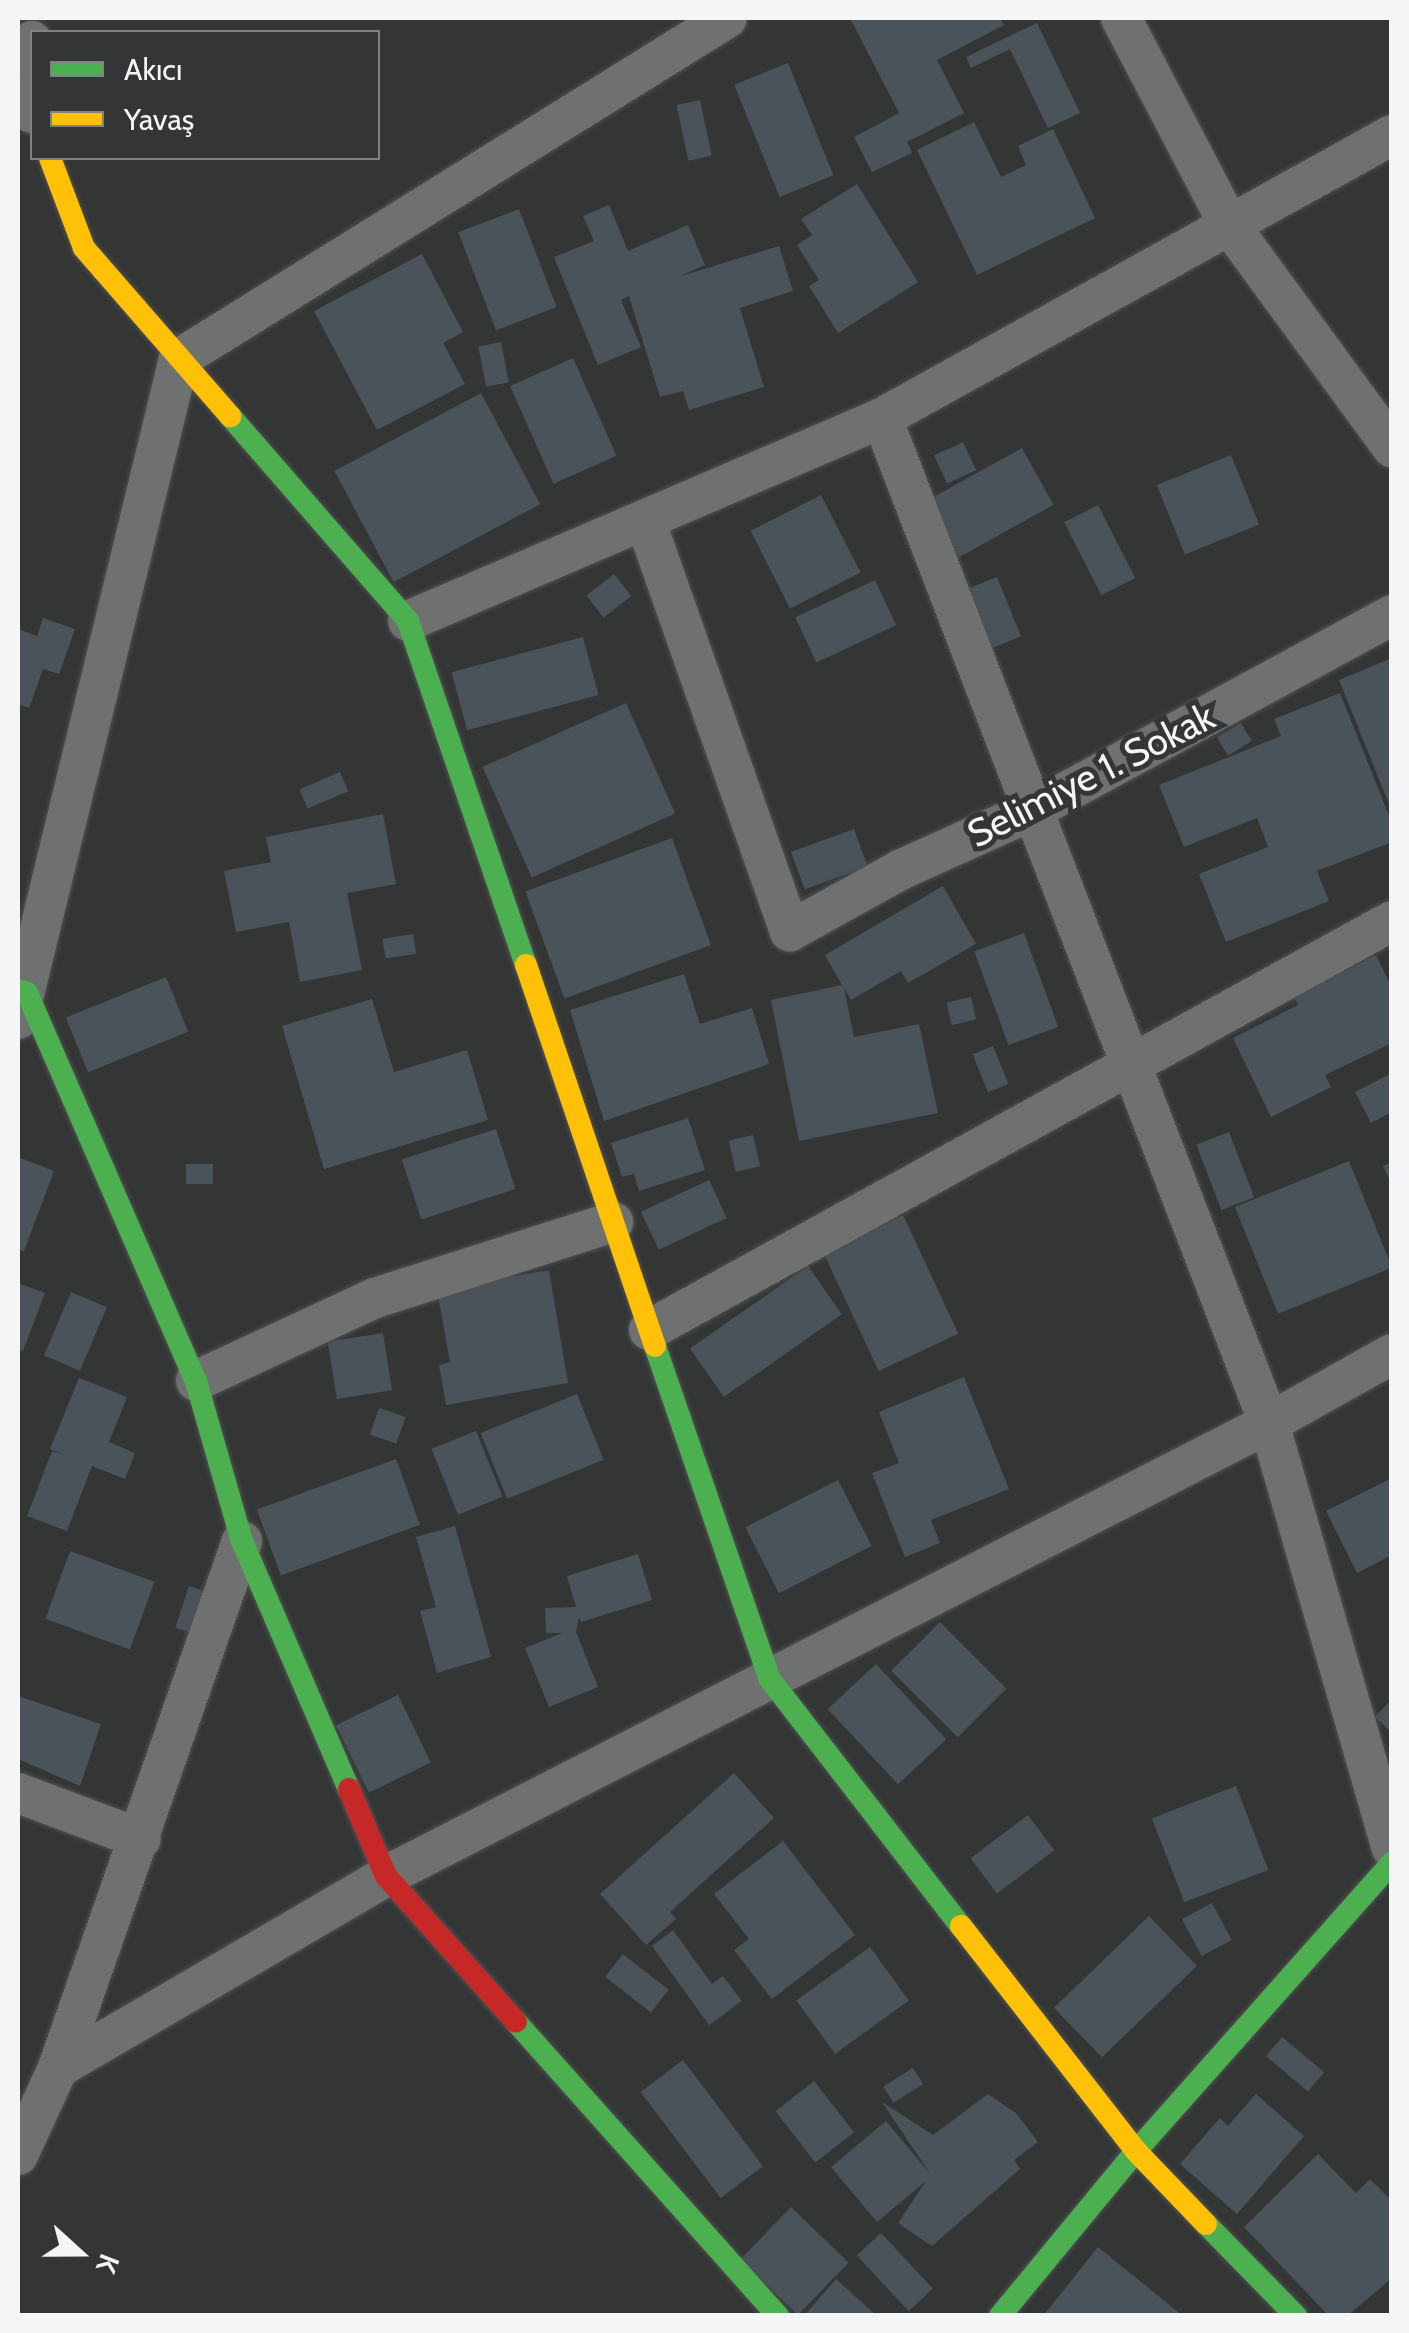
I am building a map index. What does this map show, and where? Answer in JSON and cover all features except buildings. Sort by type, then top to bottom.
[{"type":"street","points":[[728,18],[180,358],[21,1001],[196,1381],[242,1541],[386,1876],[778,2316]]},
{"type":"street","points":[[1121,18],[1228,223],[1392,447]]},
{"type":"street","points":[[30,59],[26,96],[30,107]]},
{"type":"street","points":[[408,621],[882,418],[1392,135]]},
{"type":"street","points":[[51,160],[84,248],[408,621],[768,1678],[1136,2150],[1296,2316]]},
{"type":"street","points":[[882,418],[1269,1423],[1392,1848]]},
{"type":"street","name":"Selimiye 1. Sokak","points":[[645,520],[790,931],[900,870],[1032,810],[1392,616]]},
{"type":"street","points":[[649,1330],[1132,1068],[1392,921]]},
{"type":"street","points":[[196,1381],[374,1298],[613,1222]]},
{"type":"street","points":[[58,2068],[386,1876],[1269,1423],[1392,1354]]},
{"type":"street","points":[[18,2155],[58,2068],[242,1541]]},
{"type":"street","points":[[18,1793],[141,1839]]},
{"type":"street","points":[[1000,2316],[1136,2150],[1392,1863]]},
{"type":"traffic: fast","points":[[230,416],[408,621],[526,965]]},
{"type":"traffic: fast","points":[[18,990],[27,993],[196,1381],[242,1541],[349,1789]]},
{"type":"traffic: fast","points":[[655,1346],[769,1678],[961,1926]]},
{"type":"traffic: fast","points":[[1000,2316],[1136,2151],[1392,1863]]},
{"type":"traffic: fast","points":[[516,2022],[778,2316]]},
{"type":"traffic: fast","points":[[1206,2224],[1296,2316]]},
{"type":"traffic: slow","points":[[51,160],[84,248],[230,416]]},
{"type":"traffic: slow","points":[[526,965],[655,1346]]},
{"type":"traffic: slow","points":[[961,1926],[1136,2151],[1206,2224]]},
{"type":"traffic: jam","points":[[349,1789],[386,1876],[516,2022]]}]
